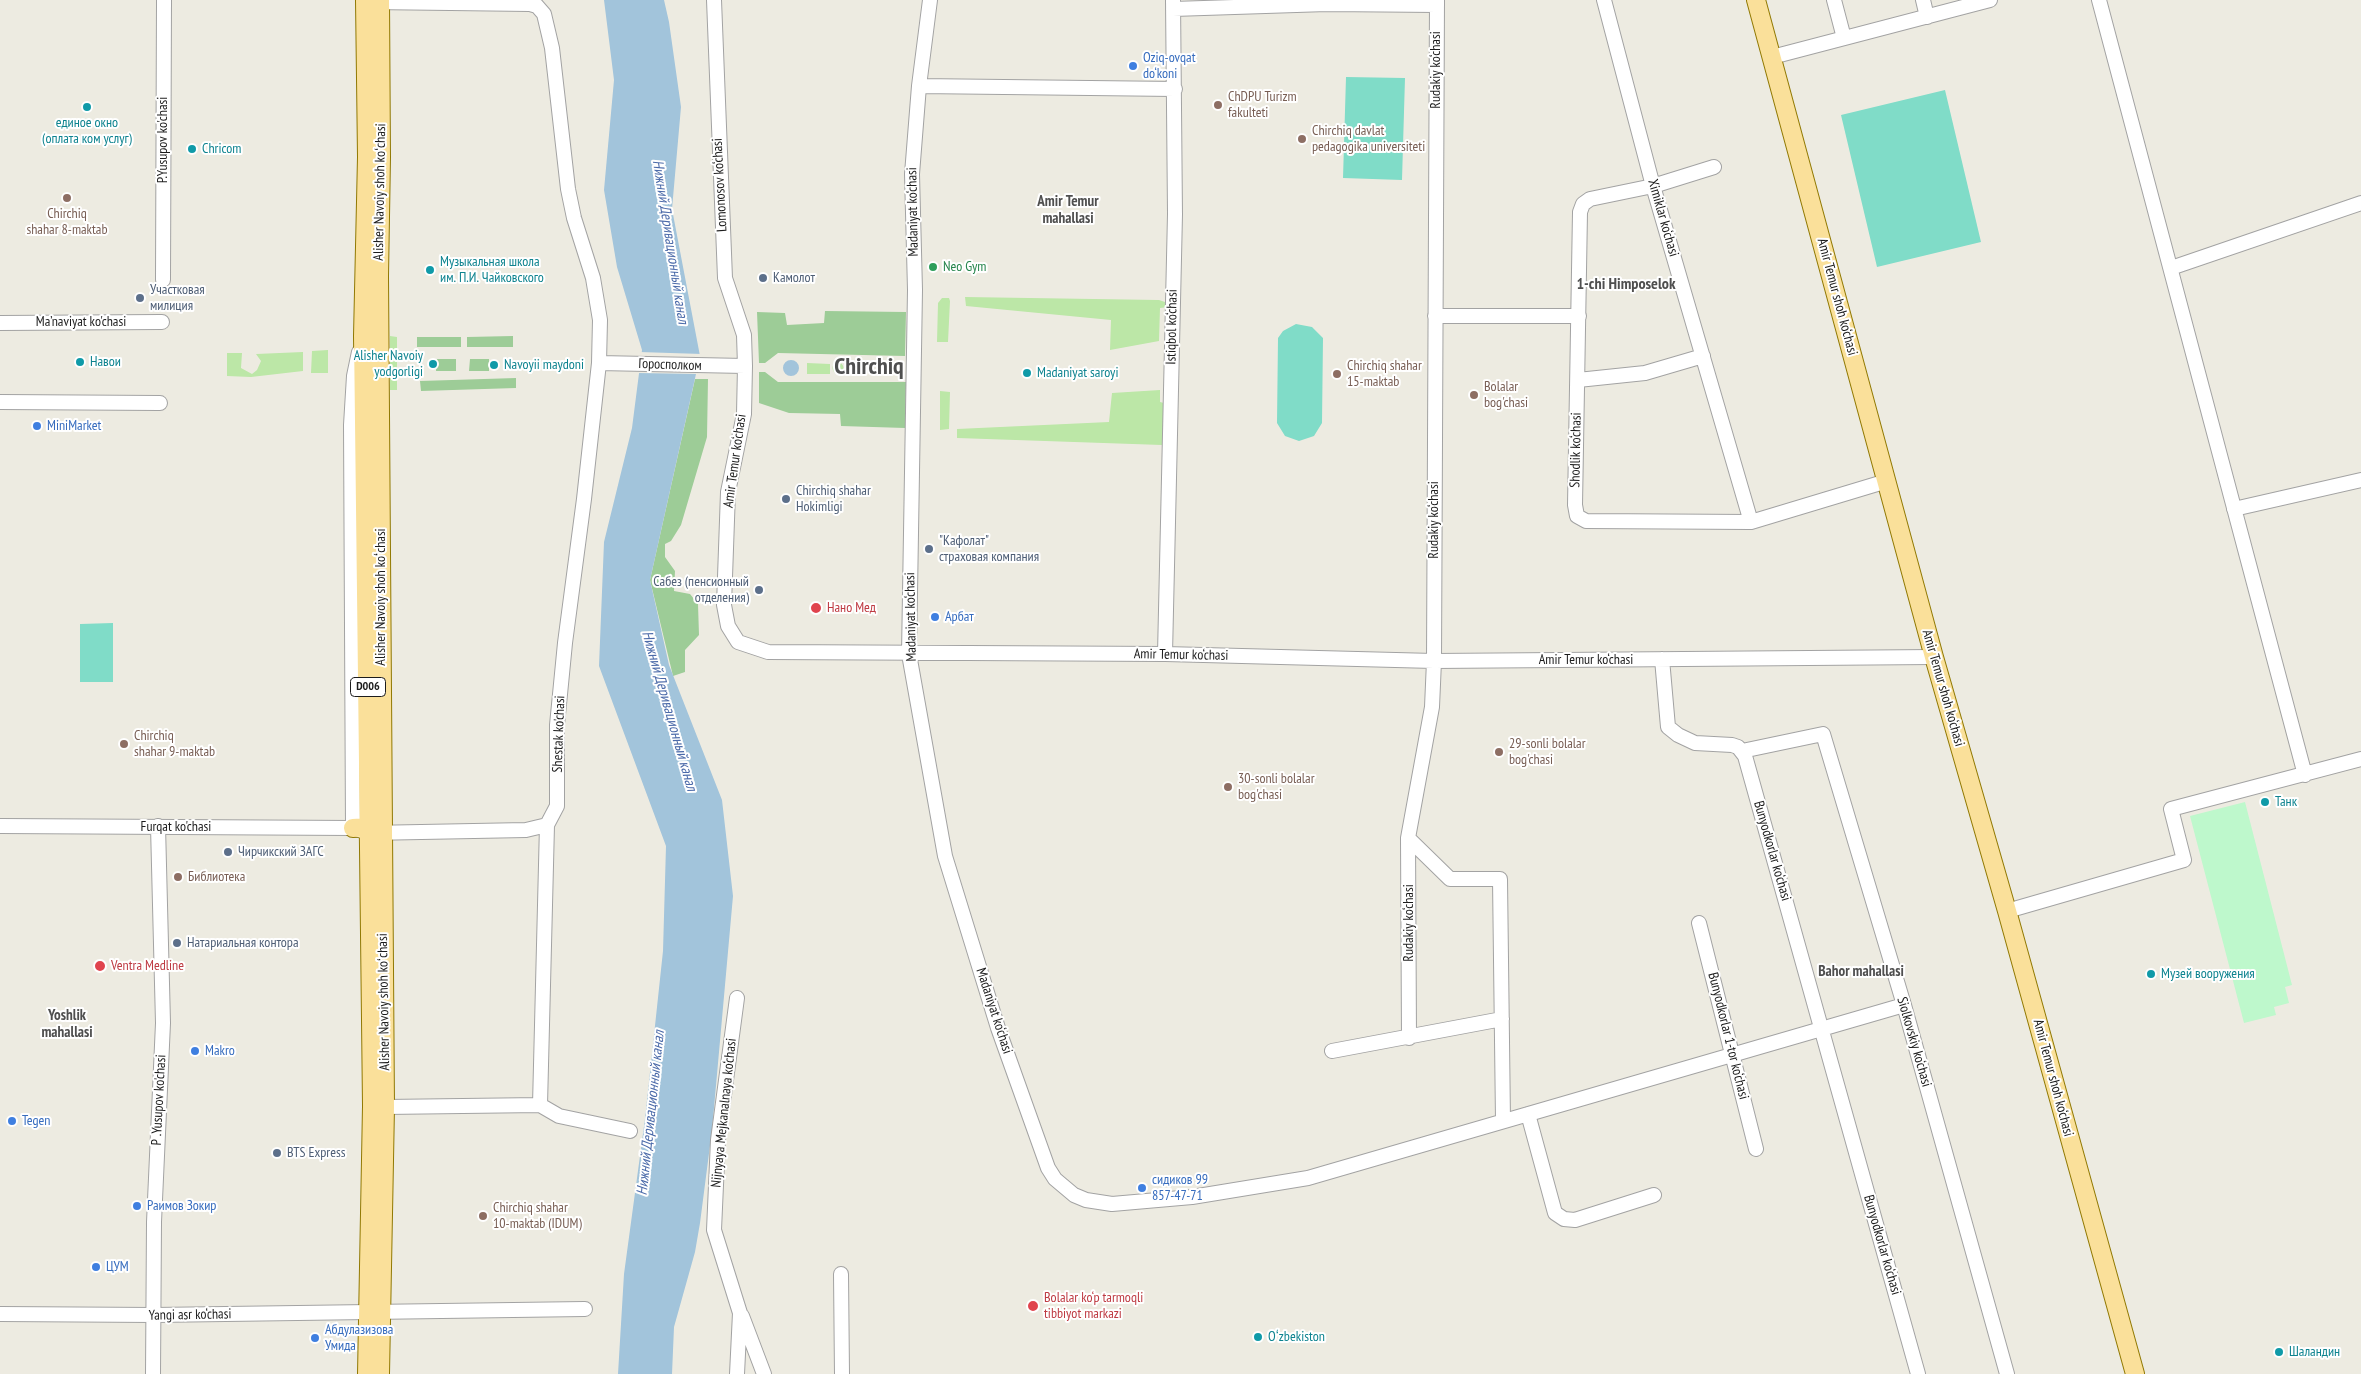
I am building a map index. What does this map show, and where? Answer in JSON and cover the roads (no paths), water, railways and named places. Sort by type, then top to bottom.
[{"type":"main road","name":"Amir Temur shoh ko‘chasi","points":[[1756,0],[1934,657],[2007,911],[2135,1374]]},
{"type":"main road","name":"Alisher Navoiy shoh koʻchasi","points":[[373,1],[363,336],[373,1312],[380,1374]]},
{"type":"main road","name":"Alisher Navoiy shoh koʻchasi","points":[[367,1374],[373,1312],[385,1107],[369,830],[373,1]]},
{"type":"street","name":"P.Yusupov ko'chasi","points":[[163,280],[164,0]]},
{"type":"street","name":"Lomonosov ko‘chasi","points":[[714,0],[725,278],[744,335],[745,366]]},
{"type":"street","name":"Madaniyat ko‘chasi","points":[[930,0],[919,86],[912,174],[914,290],[909,654],[945,856],[998,1028],[1048,1168],[1063,1187],[1086,1200],[1112,1204],[1192,1197],[1308,1178],[1503,1122]]},
{"type":"street","name":"Ximiklar ko‘chasi","points":[[1604,0],[1653,186],[1751,522]]},
{"type":"street","points":[[1834,0],[1844,38]]},
{"type":"street","points":[[1923,0],[1927,16]]},
{"type":"street","points":[[1772,57],[1990,0]]},
{"type":"street","points":[[2100,0],[2305,775]]},
{"type":"street","name":"Shestak ko'chasi","points":[[373,1],[475,1],[530,4],[537,6],[544,14],[552,48],[568,189],[574,218],[594,278],[600,320],[599,362],[557,725],[557,806],[546,825],[540,1105]]},
{"type":"street","points":[[1173,5],[1437,2]]},
{"type":"street","name":"Rudakiy ko‘chasi","points":[[1409,1038],[1408,838],[1432,707],[1434,661],[1437,2]]},
{"type":"street","name":"Istiqbol ko‘chasi","points":[[1165,654],[1176,89],[1173,5]]},
{"type":"street","points":[[919,86],[1176,89]]},
{"type":"street","name":"Shodlik ko‘chasi","points":[[1714,167],[1653,186],[1590,199],[1583,204],[1580,212],[1575,505],[1577,516],[1586,521],[1751,522],[1887,481]]},
{"type":"street","points":[[2171,268],[2361,203]]},
{"type":"street","points":[[1435,316],[1579,316]]},
{"type":"street","name":"Ma’naviyat ko'chasi","points":[[0,322],[162,322]]},
{"type":"street","points":[[1578,380],[1645,373],[1704,356]]},
{"type":"street","name":"Горосполком","points":[[599,362],[717,367],[745,366]]},
{"type":"street","name":"Amir Temur ko‘chasi","points":[[745,366],[744,414],[728,492],[724,605],[733,636],[738,642],[768,652],[1165,654],[1434,661],[1934,657]]},
{"type":"street","points":[[0,402],[160,403]]},
{"type":"street","points":[[2234,509],[2361,480]]},
{"type":"street","points":[[1662,659],[1668,728],[1695,743],[1732,745],[1742,750]]},
{"type":"street","name":"Siolkovskiy ko‘chasi","points":[[1742,750],[1823,734],[1904,1005],[2007,1374]]},
{"type":"street","name":"Bunyodkorlar ko‘chasi","points":[[1742,750],[1918,1374]]},
{"type":"street","points":[[2007,911],[2184,860],[2171,809],[2361,760]]},
{"type":"street","name":"Furqat ko'chasi","points":[[0,826],[526,830],[546,825]]},
{"type":"street","name":"P .Yusupov ko'chasi","points":[[153,1374],[154,1222],[163,1023],[158,826]]},
{"type":"street","points":[[1408,838],[1450,879],[1500,879],[1503,1122],[1904,1005]]},
{"type":"street","name":"Bunyodkorlar 1-tor ko‘chasi","points":[[1699,923],[1756,1149]]},
{"type":"street","name":"Nijnyaya Mejkanalnaya ko‘chasi","points":[[737,998],[718,1140],[714,1230],[740,1313],[737,1374]]},
{"type":"street","points":[[1332,1051],[1502,1020]]},
{"type":"street","points":[[385,1107],[540,1105],[559,1116],[630,1130]]},
{"type":"street","points":[[1528,1114],[1555,1213],[1564,1219],[1575,1220],[1654,1195]]},
{"type":"street","points":[[841,1274],[842,1374]]},
{"type":"street","name":"Yangi asr ko‘chasi","points":[[0,1314],[154,1315],[585,1309]]},
{"type":"street","points":[[740,1313],[764,1374]]},
{"type":"water","name":"Нижний Деривационный канал","points":[[604,0],[664,0],[669,22],[681,107],[672,209],[700,356],[650,580],[669,665],[722,800],[733,896],[712,1130],[695,1252],[674,1327],[672,1374],[618,1374],[624,1274],[645,1119],[663,951],[666,846],[599,666],[604,542],[632,428],[642,350],[617,267],[604,190],[614,80]]},
{"type":"water","points":[[791,360],[797,362],[799,368],[797,374],[791,376],[785,374],[783,368],[785,362]]},
{"type":"place","name":"Oziq-ovqat do‘koni","points":[[1133,66]]},
{"type":"place","name":"ChDPU Turizm fakulteti","points":[[1218,105]]},
{"type":"place","name":"единое окно (оплата ком услуг)","points":[[87,107]]},
{"type":"place","name":"Chirchiq davlat pedagogika universiteti","points":[[1302,139]]},
{"type":"place","name":"Chricom","points":[[192,149]]},
{"type":"place","name":"Chirchiq shahar 8-maktab","points":[[67,198]]},
{"type":"place","name":"Neo Gym","points":[[933,267]]},
{"type":"place","name":"Музыкальная школа им. П.И. Чайковского","points":[[430,270]]},
{"type":"place","name":"Камолот","points":[[763,278]]},
{"type":"place","name":"Участковая милиция","points":[[140,298]]},
{"type":"place","name":"Навои","points":[[80,362]]},
{"type":"place","name":"Alisher Navoiy yodgorligi","points":[[433,364]]},
{"type":"place","name":"Navoyii maydoni","points":[[494,365]]},
{"type":"place","name":"Madaniyat saroyi","points":[[1027,373]]},
{"type":"place","name":"Chirchiq shahar 15-maktab","points":[[1337,374]]},
{"type":"place","name":"Bolalar bog'chasi","points":[[1474,395]]},
{"type":"place","name":"MiniMarket","points":[[37,426]]},
{"type":"place","name":"Chirchiq shahar Hokimligi","points":[[786,499]]},
{"type":"place","name":"\"Кафолат\" страховая компания","points":[[929,549]]},
{"type":"place","name":"Сабез (пенсионный отделения)","points":[[759,590]]},
{"type":"place","name":"Нано Мед","points":[[816,608]]},
{"type":"place","name":"Арбат","points":[[935,617]]},
{"type":"place","name":"Chirchiq shahar 9-maktab","points":[[124,744]]},
{"type":"place","name":"29-sonli bolalar bog'chasi","points":[[1499,752]]},
{"type":"place","name":"30-sonli bolalar bog'chasi","points":[[1228,787]]},
{"type":"place","name":"Танк","points":[[2265,802]]},
{"type":"place","name":"Чирчикский ЗАГС","points":[[228,852]]},
{"type":"place","name":"Библиотека","points":[[178,877]]},
{"type":"place","name":"Натариальная контора","points":[[177,943]]},
{"type":"place","name":"Ventra Medline","points":[[100,966]]},
{"type":"place","name":"Музей вооружения","points":[[2151,974]]},
{"type":"place","name":"Makro","points":[[195,1051]]},
{"type":"place","name":"Tegen","points":[[12,1121]]},
{"type":"place","name":"BTS Express","points":[[277,1153]]},
{"type":"place","name":"сидиков 99 857-47-71","points":[[1142,1188]]},
{"type":"place","name":"Раимов Зокир","points":[[137,1206]]},
{"type":"place","name":"Chirchiq shahar 10-maktab (IDUM)","points":[[483,1216]]},
{"type":"place","name":"ЦУМ","points":[[96,1267]]},
{"type":"place","name":"Bolalar ko‘p tarmoqli tibbiyot markazi","points":[[1033,1306]]},
{"type":"place","name":"Oʻzbekiston","points":[[1258,1337]]},
{"type":"place","name":"Абдулазизова Умида","points":[[315,1338]]},
{"type":"place","name":"Шаландин","points":[[2279,1352]]},
{"type":"district","name":"Amir Temur mahallasi","points":[[1068,210]]},
{"type":"district","name":"1-chi Himposelok","points":[[1626,284]]},
{"type":"district","name":"Chirchiq","points":[[869,367]]},
{"type":"district","name":"Bahor mahallasi","points":[[1861,972]]},
{"type":"district","name":"Yoshlik mahallasi","points":[[67,1024]]}]
